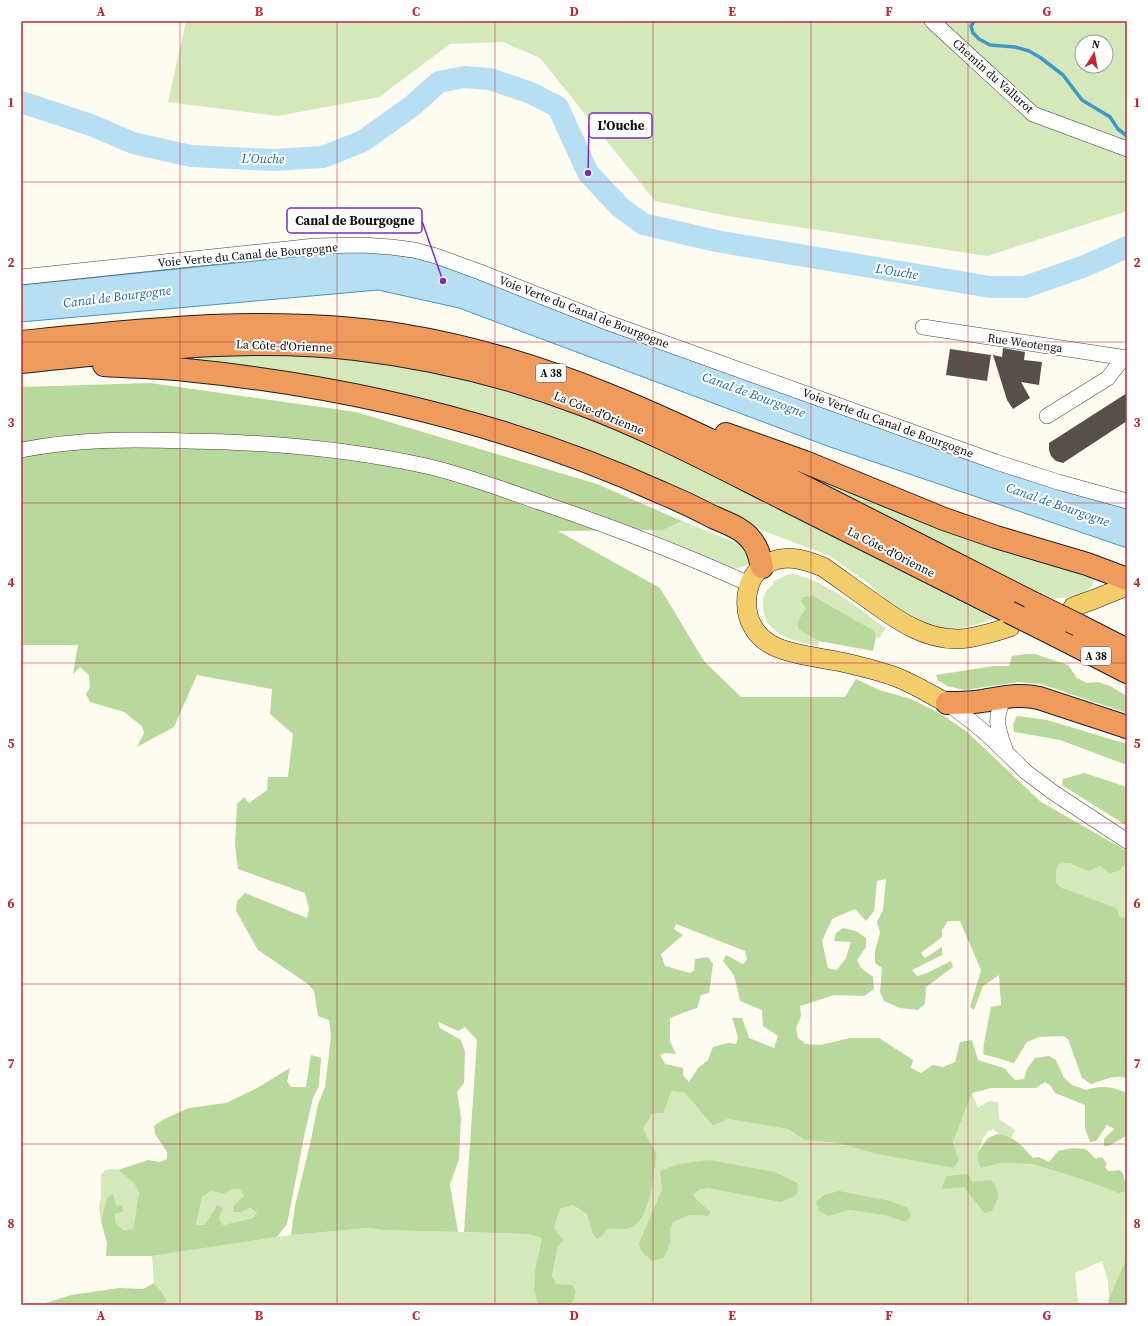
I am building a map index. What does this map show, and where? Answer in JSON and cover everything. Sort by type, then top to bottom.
[{"type":"highway","name":"La Côte-d'Orienne","points":[[21,342],[208,325],[256,324],[304,326],[371,331],[428,340],[474,350],[521,363],[613,396],[723,446],[1034,604],[1076,616],[1127,650]]},
{"type":"highway","name":"La Côte-d'Orienne","points":[[21,362],[209,345],[257,344],[305,345],[354,349],[401,355],[449,364],[541,390],[585,405],[631,424],[696,454],[1010,619],[1054,635],[1127,672]]},
{"type":"highway","points":[[21,366],[102,365],[184,370],[242,376],[336,392],[439,414],[555,450],[643,484],[695,508],[746,534],[755,546],[762,567]]},
{"type":"highway","points":[[569,379],[805,462],[944,519],[996,537],[1087,564],[1127,579]]},
{"type":"highway","points":[[947,703],[966,703],[1025,695],[1039,698],[1127,727]]},
{"type":"main road","points":[[947,703],[913,685],[878,671],[844,662],[788,651],[771,645],[753,628],[750,620],[747,602],[749,584],[756,572],[770,562],[786,558],[812,562],[823,567],[898,621],[914,630],[938,637],[960,639],[975,637],[1010,619]]},
{"type":"main road","points":[[1076,616],[1095,600],[1127,586]]},
{"type":"street","name":"Chemin du Vallurot","points":[[932,21],[1034,114],[1127,149]]},
{"type":"street","name":"Voie Verte du Canal de Bourgogne","points":[[21,277],[315,246],[362,245],[414,250],[436,256],[480,272],[609,323],[996,462],[1058,482],[1127,501]]},
{"type":"street","name":"Rue Weotenga","points":[[923,328],[1126,357]]},
{"type":"street","points":[[1047,416],[1108,378],[1126,357]]},
{"type":"street","points":[[21,450],[55,444],[114,440],[221,441],[333,450],[386,458],[460,475],[554,507],[703,563],[749,584]]},
{"type":"street","points":[[1004,697],[998,710],[997,718],[1000,734],[1007,754]]},
{"type":"street","points":[[947,703],[976,725],[1026,772],[1054,794],[1127,841]]},
{"type":"green space","points":[[186,21],[1127,21],[1127,211],[987,256],[727,216],[655,201],[540,58],[503,42],[450,44],[379,97],[278,116],[168,102]]},
{"type":"green space","points":[[321,355],[409,366],[506,391],[580,413],[660,449],[767,501],[997,618],[954,630],[926,624],[892,605],[868,583],[830,556],[751,526],[599,459],[198,363],[196,356]]},
{"type":"green space","points":[[150,383],[356,412],[597,484],[682,521],[663,530],[558,531],[660,588],[704,661],[741,697],[845,697],[856,679],[879,690],[911,699],[941,714],[966,731],[1041,802],[1127,851],[1127,862],[1119,871],[1109,873],[1100,866],[1089,871],[1069,863],[1059,864],[1056,870],[1056,883],[1062,888],[1116,908],[1120,917],[1127,918],[1127,1079],[1123,1077],[1114,1077],[1091,1084],[1082,1078],[1068,1039],[1063,1036],[1039,1037],[1027,1042],[1014,1063],[983,1054],[991,1007],[1001,1005],[999,975],[983,986],[974,1010],[970,1007],[981,970],[960,921],[948,921],[942,930],[942,937],[921,953],[925,958],[942,947],[942,955],[912,970],[917,976],[927,973],[951,961],[953,967],[926,987],[925,1004],[918,1010],[900,1008],[884,1001],[880,992],[882,968],[875,963],[875,951],[880,933],[877,922],[883,910],[886,879],[877,881],[874,911],[866,921],[855,909],[832,919],[822,941],[828,968],[837,970],[846,958],[851,942],[834,941],[836,933],[843,928],[856,931],[866,938],[866,947],[857,960],[861,968],[873,977],[874,989],[864,996],[834,995],[800,1006],[801,1016],[796,1028],[798,1038],[806,1044],[820,1045],[850,1038],[879,1038],[913,1060],[911,1068],[921,1073],[933,1065],[943,1067],[955,1062],[960,1042],[972,1040],[978,1060],[1004,1068],[1015,1080],[1024,1079],[1027,1069],[1035,1058],[1049,1056],[1056,1060],[1064,1078],[1072,1085],[1086,1090],[1102,1087],[1116,1089],[1127,1093],[1127,1135],[1109,1146],[1104,1146],[1104,1139],[1114,1129],[1107,1125],[1096,1141],[1090,1142],[1085,1129],[1085,1105],[1055,1093],[1050,1085],[1045,1082],[1036,1088],[991,1088],[972,1093],[953,1142],[959,1160],[954,1168],[876,1154],[839,1143],[804,1140],[788,1129],[728,1119],[713,1126],[685,1093],[671,1091],[664,1113],[652,1114],[643,1129],[657,1155],[650,1196],[640,1220],[636,1225],[630,1228],[608,1229],[597,1239],[592,1233],[587,1214],[573,1205],[560,1209],[554,1228],[563,1240],[558,1246],[552,1276],[556,1284],[572,1285],[576,1291],[572,1305],[538,1305],[534,1291],[535,1271],[542,1238],[527,1234],[464,1232],[477,1040],[465,1027],[458,1031],[438,1022],[440,1028],[461,1040],[465,1052],[464,1083],[457,1092],[461,1117],[459,1159],[450,1185],[458,1232],[382,1230],[368,1228],[291,1235],[295,1206],[318,1104],[325,1087],[331,1037],[329,1020],[318,1016],[314,991],[308,984],[258,950],[236,911],[237,901],[245,893],[307,918],[309,909],[305,893],[238,869],[235,845],[237,804],[244,797],[249,803],[267,790],[268,777],[288,777],[293,734],[270,714],[272,689],[197,675],[174,727],[137,747],[144,733],[142,726],[124,712],[90,702],[86,694],[90,687],[89,675],[80,667],[73,674],[78,645],[21,645],[21,387]],"holes":[[[676,924],[745,951],[747,959],[743,964],[726,955],[723,961],[734,975],[740,1001],[762,1010],[763,1026],[778,1036],[774,1048],[749,1038],[742,1018],[732,1018],[738,1037],[736,1044],[728,1043],[713,1047],[708,1060],[698,1068],[689,1082],[683,1075],[683,1068],[665,1064],[660,1055],[665,1053],[676,1054],[670,1042],[670,1018],[697,1008],[701,995],[709,993],[713,964],[708,957],[695,959],[694,970],[690,973],[665,966],[661,954],[683,935],[674,929]]]},
{"type":"green space","points":[[803,472],[1092,574],[1094,580],[1088,590],[1083,593],[1053,599],[803,475]]},
{"type":"green space","points":[[682,521],[747,547],[752,559],[746,566],[734,569],[653,535],[653,530],[663,530]]},
{"type":"green space","points":[[793,574],[830,589],[853,604],[885,628],[880,638],[876,637],[874,631],[806,608],[800,630],[819,641],[818,646],[799,642],[781,635],[768,623],[764,614],[764,595],[773,585],[773,582],[786,575]]},
{"type":"green space","points":[[813,596],[874,631],[876,637],[873,651],[819,641],[799,630],[797,623],[806,608],[801,601],[803,597]]},
{"type":"green space","points":[[1035,654],[1068,665],[1077,678],[1087,683],[1098,682],[1110,686],[1127,696],[1127,713],[1041,684],[1018,682],[965,690],[947,686],[938,680],[936,675],[994,666],[1009,666],[1012,656]]},
{"type":"green space","points":[[1017,716],[1047,720],[1127,744],[1127,765],[1060,740],[1014,732],[1013,724]]},
{"type":"green space","points":[[1084,773],[1127,787],[1127,826],[1062,785],[1063,779]]},
{"type":"green space","points":[[1127,862],[1127,918],[1120,917],[1062,888],[1056,883],[1056,870],[1059,864],[1069,863],[1089,870],[1100,866],[1119,871]]},
{"type":"green space","points":[[311,1055],[321,1058],[319,1086],[313,1098],[305,1132],[287,1224],[277,1237],[152,1256],[106,1256],[107,1243],[101,1221],[107,1198],[113,1194],[116,1205],[122,1206],[123,1212],[115,1214],[116,1224],[123,1230],[133,1229],[139,1193],[134,1183],[118,1170],[148,1160],[160,1162],[167,1159],[167,1152],[155,1134],[154,1126],[164,1119],[189,1108],[226,1103],[257,1088],[290,1068],[287,1081],[291,1087],[306,1087]],"holes":[[[232,1189],[240,1189],[244,1196],[233,1206],[234,1212],[241,1212],[250,1208],[257,1213],[253,1218],[223,1225],[219,1218],[223,1208],[217,1205],[205,1225],[196,1225],[202,1197],[211,1191],[224,1194]]]},
{"type":"green space","points":[[670,1091],[685,1093],[713,1126],[728,1119],[788,1129],[804,1140],[839,1143],[876,1154],[954,1168],[959,1160],[953,1142],[972,1093],[978,1108],[989,1101],[998,1102],[999,1119],[1015,1130],[1011,1138],[1000,1135],[993,1129],[991,1131],[989,1130],[983,1138],[978,1152],[981,1168],[1001,1163],[1032,1164],[1076,1178],[1127,1191],[1127,1257],[1109,1298],[1108,1281],[1102,1261],[1075,1273],[1078,1302],[1083,1305],[572,1305],[576,1291],[556,1284],[552,1276],[558,1246],[554,1228],[560,1209],[573,1205],[587,1214],[592,1233],[602,1236],[608,1229],[631,1228],[655,1171],[654,1162],[657,1155],[643,1129],[652,1114],[664,1113]],"holes":[[[991,1180],[984,1213],[964,1187],[971,1181]],[[797,1183],[708,1188],[699,1190],[693,1195],[711,1212],[708,1216],[689,1215],[673,1222],[670,1229],[670,1244],[664,1258],[653,1261],[639,1243],[662,1189]],[[908,1208],[905,1222],[884,1215],[849,1210]]]},
{"type":"green space","points":[[997,1134],[1013,1139],[1033,1158],[1039,1157],[1049,1162],[1058,1151],[1073,1148],[1087,1150],[1096,1159],[1102,1157],[1107,1164],[1105,1167],[1108,1171],[1121,1171],[1124,1175],[1124,1180],[1127,1183],[1127,1191],[1119,1193],[1090,1182],[1032,1164],[1001,1163],[981,1168],[978,1161],[978,1152],[988,1138]]},
{"type":"green space","points":[[709,1160],[775,1172],[797,1183],[798,1191],[795,1196],[781,1202],[708,1188],[699,1190],[693,1195],[711,1212],[708,1216],[689,1215],[673,1222],[670,1229],[670,1244],[664,1258],[653,1261],[642,1251],[639,1243],[662,1189],[660,1171],[679,1164]]},
{"type":"green space","points":[[105,1170],[118,1170],[134,1183],[139,1193],[133,1229],[123,1230],[116,1224],[115,1214],[123,1212],[107,1198],[101,1221],[99,1207],[101,1197],[101,1175]]},
{"type":"green space","points":[[968,1174],[971,1181],[991,1180],[994,1184],[998,1192],[998,1196],[992,1211],[984,1213],[964,1187],[941,1189],[947,1176]]},
{"type":"green space","points":[[232,1189],[241,1189],[244,1197],[233,1206],[241,1212],[249,1208],[257,1213],[253,1218],[223,1225],[219,1218],[205,1225],[196,1225],[202,1197],[211,1191],[224,1194]]},
{"type":"green space","points":[[839,1191],[890,1201],[908,1208],[911,1217],[905,1222],[884,1215],[849,1210],[828,1216],[819,1211],[816,1202],[824,1195]]},
{"type":"green space","points":[[368,1228],[382,1230],[527,1234],[543,1238],[535,1271],[534,1291],[538,1305],[162,1305],[167,1301],[154,1283],[152,1256],[291,1235]]},
{"type":"green space","points":[[1127,1257],[1127,1305],[1108,1305],[1109,1298]]},
{"type":"green space","points":[[154,1283],[167,1301],[162,1305],[21,1305],[30,1303],[43,1304],[71,1295],[119,1288],[143,1289]]},
{"type":"water","points":[[343,252],[375,252],[424,259],[1127,507],[1127,548],[830,447],[459,308],[378,290],[21,322],[21,285]]},
{"type":"building","points":[[1003,348],[1025,352],[1024,360],[1042,362],[1039,385],[1021,382],[1030,398],[1013,409],[1007,400],[993,355],[1002,357]]},
{"type":"building","points":[[950,349],[991,355],[987,381],[946,375]]},
{"type":"building","points":[[1127,393],[1127,421],[1063,463],[1056,461],[1051,456],[1049,443]]},
{"type":"waterway","points":[[974,21],[971,26],[973,33],[979,39],[990,45],[1015,47],[1029,51],[1041,58],[1063,75],[1082,100],[1110,117],[1118,129],[1127,136]]},
{"type":"waterway","name":"L'Ouche","points":[[21,102],[91,125],[133,143],[191,156],[273,160],[323,157],[363,141],[412,106],[439,82],[464,77],[490,79],[531,93],[558,107],[588,173],[620,207],[643,224],[716,241],[990,287],[1025,287],[1085,266],[1127,247]]},
{"type":"place","name":"L'Ouche","points":[[588,173]]},
{"type":"place","name":"Canal de Bourgogne","points":[[443,281]]}]
